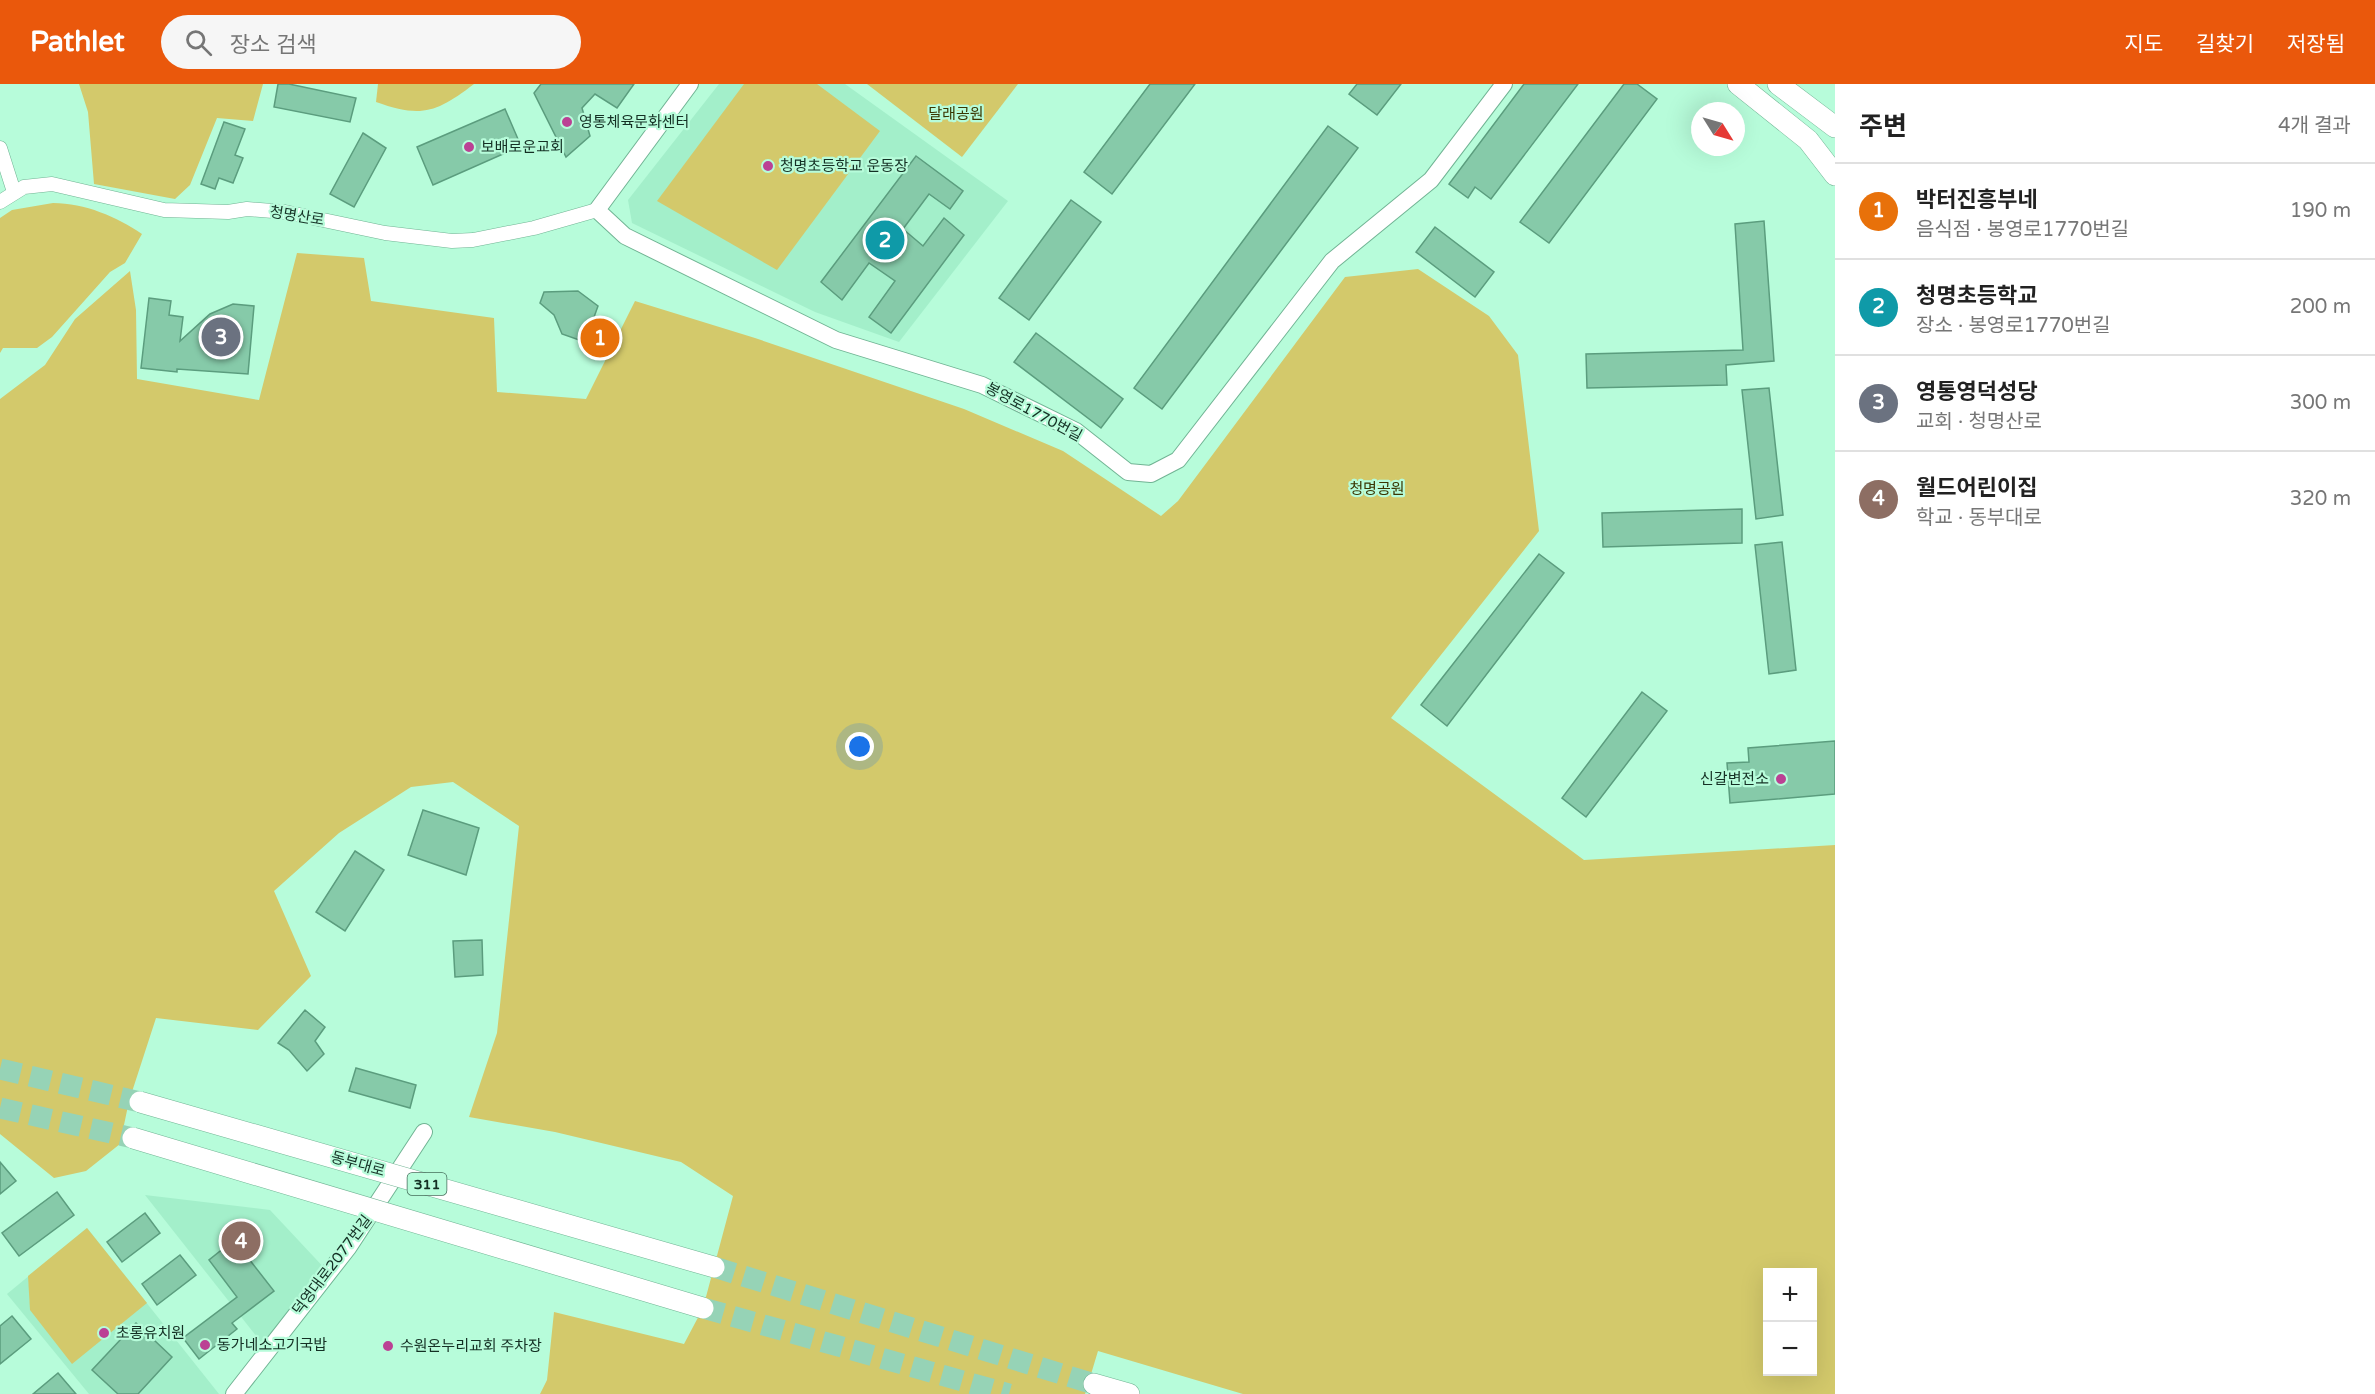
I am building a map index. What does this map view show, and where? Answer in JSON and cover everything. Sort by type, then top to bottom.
[{"type":"main road","points":[[1738,84],[1808,140],[1835,174]]},
{"type":"main road","points":[[1778,84],[1835,127]]},
{"type":"main road","name":"동부대로","points":[[140,1102],[714,1267]]},
{"type":"main road","points":[[133,1138],[703,1308]]},
{"type":"main road","points":[[1094,1384],[1129,1394]]},
{"type":"street","points":[[597,210],[690,84]]},
{"type":"street","name":"봉영로1770번길","points":[[597,210],[625,236],[836,340],[982,385],[1076,431],[1128,472],[1151,474],[1178,460],[1332,261],[1431,180],[1504,84]]},
{"type":"street","points":[[0,148],[14,192]]},
{"type":"street","name":"청명산로","points":[[0,202],[14,192],[34,184],[52,184],[164,210],[228,212],[247,209],[285,212],[391,234],[452,242],[534,228],[597,210]]},
{"type":"street","name":"덕영대로2077번길","points":[[234,1394],[348,1248],[424,1132]]},
{"type":"shaded area","points":[[719,84],[845,84],[1008,201],[899,342],[815,312],[632,223],[628,200]]},
{"type":"shaded area","points":[[145,1195],[270,1210],[329,1273],[268,1351]]},
{"type":"shaded area","name":"초롱유치원","points":[[87,1228],[219,1394],[89,1394],[7,1294]]},
{"type":"green space","points":[[79,84],[263,84],[253,121],[217,118],[190,185],[175,199],[94,184],[88,112]]},
{"type":"green space","points":[[378,84],[474,84],[438,107],[417,111],[376,102]]},
{"type":"green space","name":"청명초등학교 운동장","points":[[744,84],[817,84],[880,131],[777,270],[657,201]]},
{"type":"green space","name":"달래공원","points":[[867,84],[1018,84],[962,157]]},
{"type":"green space","points":[[53,203],[89,208],[122,222],[142,234],[125,263],[110,272],[52,337],[37,348],[3,348],[0,353],[0,218],[12,210]]},
{"type":"green space","name":"청명공원","points":[[297,253],[364,258],[371,301],[494,318],[497,392],[586,399],[635,301],[755,338],[964,409],[1063,451],[1161,516],[1178,501],[1345,277],[1418,269],[1489,316],[1518,355],[1539,531],[1391,718],[1584,860],[1835,845],[1835,1394],[1243,1394],[1098,1351],[1085,1394],[540,1394],[547,1380],[554,1312],[684,1344],[703,1308],[733,1196],[681,1162],[555,1132],[469,1117],[497,1033],[519,826],[453,782],[411,787],[339,833],[274,891],[311,976],[258,1030],[156,1018],[129,1101],[120,1144],[86,1171],[54,1178],[0,1134],[0,399],[45,365],[75,319],[130,271],[136,310],[137,379],[259,400]]},
{"type":"green space","points":[[87,1228],[147,1303],[72,1364],[30,1310],[28,1276]]},
{"type":"building","points":[[278,84],[289,84],[356,98],[350,122],[274,107]]},
{"type":"building","name":"영통체육문화센터","points":[[541,84],[634,84],[617,108],[595,94],[582,108],[590,136],[566,157],[534,93]]},
{"type":"building","points":[[1150,84],[1195,84],[1112,194],[1084,172]]},
{"type":"building","points":[[1357,84],[1401,84],[1377,115],[1349,94]]},
{"type":"building","points":[[1524,84],[1578,84],[1491,199],[1475,187],[1468,198],[1449,184]]},
{"type":"building","points":[[1624,84],[1637,84],[1657,99],[1549,243],[1520,222]]},
{"type":"building","name":"보배로운교회","points":[[505,109],[521,146],[433,185],[417,147]]},
{"type":"building","points":[[224,122],[245,129],[235,155],[243,158],[233,183],[219,178],[215,189],[201,184]]},
{"type":"building","points":[[1328,126],[1358,148],[1162,409],[1134,388]]},
{"type":"building","points":[[363,133],[386,148],[354,207],[330,194]]},
{"type":"building","points":[[916,156],[963,191],[950,209],[929,194],[903,229],[923,246],[944,218],[964,235],[891,333],[869,317],[895,281],[869,263],[842,300],[821,282]]},
{"type":"building","points":[[1071,200],[1101,222],[1029,320],[999,298]]},
{"type":"building","points":[[1764,221],[1774,361],[1726,365],[1727,385],[1587,388],[1586,354],[1743,350],[1735,224]]},
{"type":"building","points":[[1435,227],[1494,272],[1475,297],[1416,252]]},
{"type":"building","points":[[578,291],[598,306],[585,342],[562,334],[554,315],[540,303],[544,292]]},
{"type":"building","points":[[149,298],[171,301],[169,315],[183,317],[180,341],[210,314],[233,304],[254,306],[248,374],[177,369],[177,372],[141,368]]},
{"type":"building","points":[[1036,333],[1123,399],[1101,428],[1014,362]]},
{"type":"building","points":[[1769,388],[1783,515],[1756,519],[1742,390]]},
{"type":"building","points":[[1742,509],[1742,543],[1603,547],[1602,513]]},
{"type":"building","points":[[1782,542],[1796,670],[1769,674],[1755,545]]},
{"type":"building","points":[[1539,554],[1564,573],[1447,726],[1421,705]]},
{"type":"building","points":[[1642,692],[1667,711],[1586,817],[1562,798]]},
{"type":"building","name":"신갈변전소","points":[[1835,741],[1835,794],[1730,803],[1727,763],[1749,762],[1748,748]]},
{"type":"building","points":[[423,810],[479,828],[466,875],[408,855]]},
{"type":"building","points":[[355,851],[384,870],[345,931],[316,912]]},
{"type":"building","points":[[482,940],[483,975],[455,977],[453,941]]},
{"type":"building","points":[[305,1010],[325,1027],[315,1041],[324,1054],[307,1071],[289,1050],[278,1043]]},
{"type":"building","points":[[356,1068],[416,1085],[410,1108],[349,1091]]},
{"type":"building","points":[[0,1162],[16,1181],[0,1194]]},
{"type":"building","points":[[57,1192],[74,1215],[19,1256],[2,1233]]},
{"type":"building","points":[[145,1213],[160,1233],[122,1262],[107,1242]]},
{"type":"building","points":[[234,1240],[274,1291],[232,1323],[237,1329],[199,1359],[183,1338],[237,1297],[209,1260]]},
{"type":"building","points":[[180,1255],[196,1275],[157,1305],[142,1284]]},
{"type":"building","points":[[12,1316],[31,1339],[0,1364],[0,1326]]},
{"type":"building","points":[[136,1323],[172,1357],[138,1394],[118,1394],[92,1370]]},
{"type":"building","points":[[58,1373],[76,1394],[33,1394]]},
{"type":"tunnel","points":[[0,1069],[140,1102]]},
{"type":"tunnel","points":[[0,1108],[133,1138]]},
{"type":"tunnel","points":[[714,1267],[1094,1384]]},
{"type":"tunnel","points":[[703,1308],[1009,1394]]},
{"type":"place","name":"영통체육문화센터","points":[[567,122]]},
{"type":"place","name":"보배로운교회","points":[[469,147]]},
{"type":"place","name":"청명초등학교 운동장","points":[[768,166]]},
{"type":"place","name":"청명초등학교","points":[[885,240]]},
{"type":"place","name":"영통영덕성당","points":[[221,337]]},
{"type":"place","name":"박터진흥부네","points":[[600,338]]},
{"type":"place","name":"신갈변전소","points":[[1781,779]]},
{"type":"place","name":"월드어린이집","points":[[241,1241]]},
{"type":"place","name":"초롱유치원","points":[[104,1333]]},
{"type":"place","name":"동가네소고기국밥","points":[[205,1345]]},
{"type":"place","name":"수원온누리교회 주차장","points":[[388,1346]]}]
